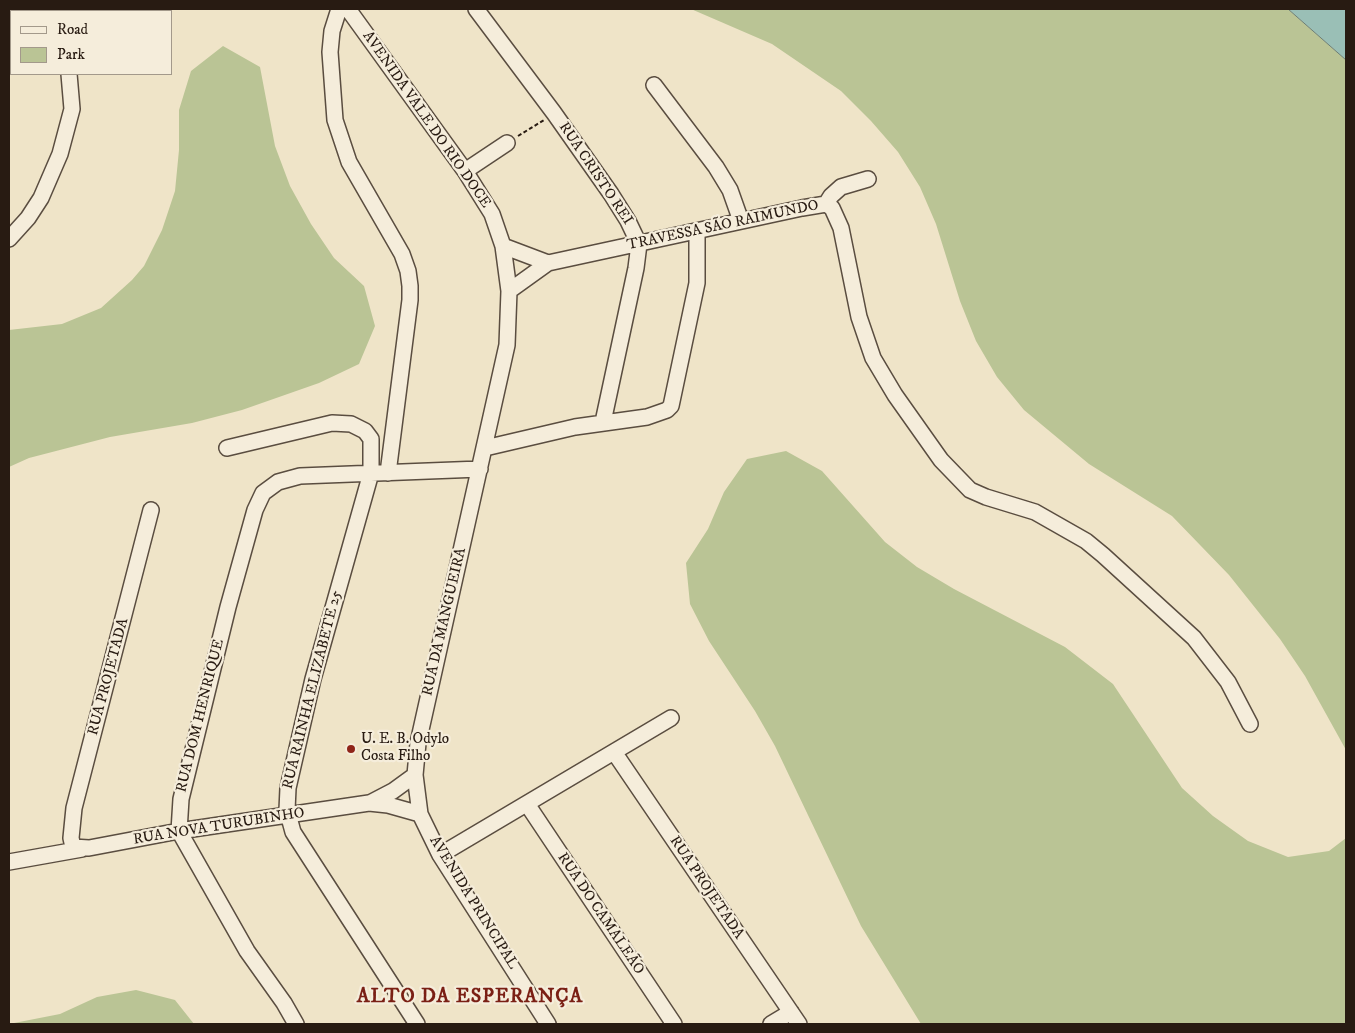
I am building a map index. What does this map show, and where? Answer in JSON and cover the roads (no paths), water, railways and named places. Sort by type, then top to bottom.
[{"type":"street","points":[[339,9],[332,31],[330,52],[335,120],[349,162],[394,238],[408,272],[410,300],[388,473]]},
{"type":"street","name":"AVENIDA VALE DO RIO DOCE","points":[[348,9],[465,171],[492,214],[503,246],[510,291],[507,345],[480,469]]},
{"type":"street","name":"RUA CRISTO REI","points":[[476,9],[554,113],[628,221],[639,244]]},
{"type":"street","points":[[9,239],[28,218],[41,198],[60,154],[72,110],[69,75]]},
{"type":"street","points":[[654,85],[716,167],[730,190],[741,221]]},
{"type":"street","points":[[465,171],[508,143]]},
{"type":"street","points":[[826,204],[831,196],[841,187],[868,180]]},
{"type":"street","name":"TRAVESSA SÃO RAIMUNDO","points":[[510,291],[548,263],[826,204],[836,214],[841,228],[859,317],[873,358],[895,395],[941,460],[970,490],[986,497],[1035,512],[1086,541],[1104,555],[1194,638],[1228,682],[1250,724]]},
{"type":"street","points":[[485,448],[603,422],[647,417],[667,410],[674,399],[697,283],[697,232]]},
{"type":"street","points":[[603,422],[636,268],[639,244]]},
{"type":"street","points":[[503,246],[548,263]]},
{"type":"street","points":[[227,448],[332,423],[351,424],[365,431],[372,439],[371,473],[480,469]]},
{"type":"street","name":"RUA DA MANGUEIRA","points":[[415,775],[418,743],[480,469]]},
{"type":"street","name":"RUA RAINHA ELIZABETE 25","points":[[371,473],[313,679],[288,788],[287,816],[293,832],[417,1024]]},
{"type":"street","name":"RUA DOM HENRIQUE","points":[[179,831],[181,799],[228,607],[255,510],[263,493],[278,482],[300,476],[371,473]]},
{"type":"street","name":"RUA PROJETADA","points":[[77,846],[74,808],[151,510]]},
{"type":"street","points":[[440,855],[671,718]]},
{"type":"street","name":"RUA PROJETADA","points":[[614,752],[795,1018]]},
{"type":"street","name":"RUA NOVA TURUBINHO","points":[[369,803],[393,791],[415,775]]},
{"type":"street","name":"AVENIDA PRINCIPAL","points":[[415,775],[420,814],[440,855],[548,1024]]},
{"type":"street","name":"RUA NOVA TURUBINHO","points":[[9,862],[77,846],[369,803],[388,804],[420,814]]},
{"type":"street","name":"RUA DO CAMALEÃO","points":[[527,804],[674,1024]]},
{"type":"street","points":[[179,831],[210,890],[247,952],[284,1003],[296,1024]]},
{"type":"street","points":[[770,1024],[795,1018]]},
{"type":"water","points":[[1288,9],[1346,9],[1346,60]]},
{"type":"place","name":"U. E. B. Odylo Costa Filho","points":[[351,749]]},
{"type":"district","name":"ALTO DA ESPERANÇA","points":[[470,998]]}]
